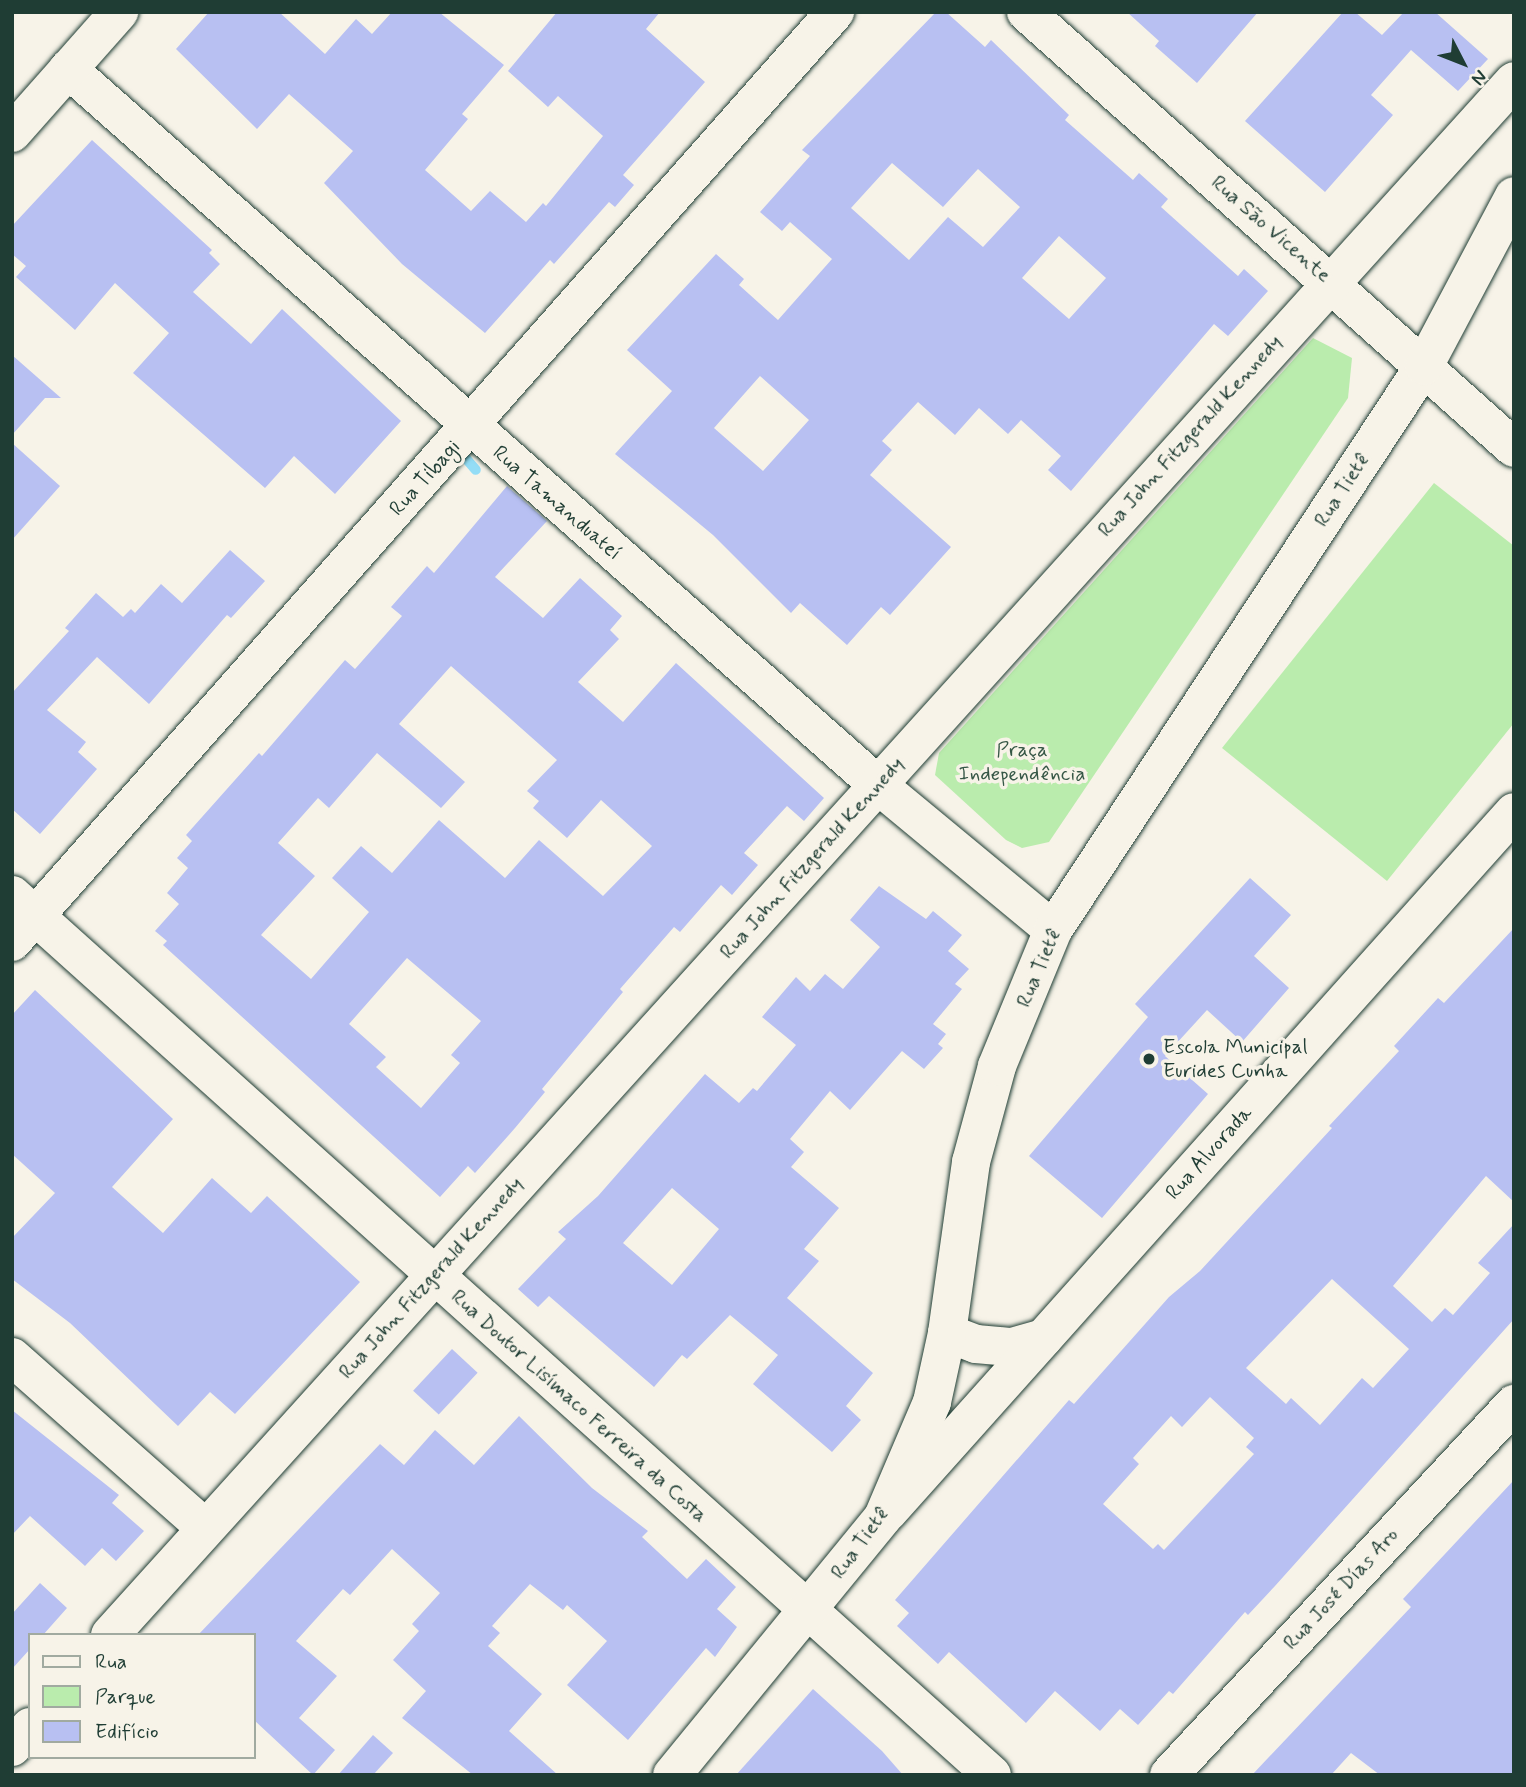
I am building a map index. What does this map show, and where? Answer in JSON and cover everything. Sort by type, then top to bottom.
[{"type":"street","points":[[12,133],[119,12]]},
{"type":"street","name":"Rua Tibagi","points":[[20,917],[470,427],[835,12]]},
{"type":"street","name":"Rua São Vicente","points":[[1026,12],[1514,448]]},
{"type":"street","name":"Rua Tamanduateí","points":[[68,69],[878,785],[1053,930]]},
{"type":"street","name":"Rua John Fitzgerald Kennedy","points":[[112,1633],[204,1527],[878,785],[1329,280],[1514,81]]},
{"type":"street","name":"Rua Tietê","points":[[672,1775],[883,1517],[962,1339],[971,1162],[998,1066],[1053,930],[1424,366],[1514,196]]},
{"type":"street","name":"Rua Alvorada","points":[[883,1517],[1514,812]]},
{"type":"street","name":"Rua Doutor Lisímaco Ferreira da Costa","points":[[20,917],[433,1277],[992,1775]]},
{"type":"street","points":[[962,1339],[1012,1347],[1044,1338]]},
{"type":"street","points":[[962,1339],[1006,1377]]},
{"type":"street","points":[[12,1357],[204,1527]]},
{"type":"street","points":[[932,1402],[945,1429],[960,1433]]},
{"type":"street","name":"Rua José Días Aro","points":[[1169,1775],[1514,1404]]},
{"type":"street","points":[[12,1747],[28,1729]]},
{"type":"green space","name":"Praça Independência","points":[[1313,338],[1352,358],[1348,398],[1049,842],[1022,848],[1006,840],[935,775],[939,753]]},
{"type":"green space","points":[[1434,483],[1514,546],[1514,723],[1387,881],[1222,748]]},
{"type":"building","points":[[209,12],[279,12],[325,54],[356,19],[372,34],[392,12],[439,12],[504,65],[462,114],[468,119],[425,170],[471,211],[490,191],[526,222],[543,203],[546,206],[603,136],[558,96],[548,107],[508,71],[557,12],[660,12],[646,29],[705,82],[623,175],[634,185],[615,207],[609,202],[554,264],[550,260],[485,333],[402,264],[324,183],[353,151],[289,94],[257,129],[176,49]]},
{"type":"building","points":[[936,12],[946,12],[985,47],[991,40],[1069,115],[1065,120],[1133,180],[1139,173],[1168,199],[1161,207],[1238,276],[1244,269],[1268,291],[1228,336],[1214,324],[1071,491],[1048,470],[1061,456],[1021,420],[1008,434],[979,408],[955,435],[918,402],[882,441],[892,450],[870,475],[951,547],[890,615],[881,607],[847,645],[800,603],[791,613],[713,535],[615,454],[672,391],[627,350],[716,254],[744,279],[739,285],[778,320],[832,259],[790,222],[782,231],[760,212],[810,156],[802,150]],"holes":[[[892,163],[943,207],[978,169],[1020,207],[983,247],[948,217],[909,260],[851,208]],[[1059,236],[1106,278],[1069,319],[1022,278]],[[760,376],[809,420],[763,471],[714,428]]]},
{"type":"building","points":[[1127,12],[1258,12],[1197,83],[1155,46],[1159,41]]},
{"type":"building","points":[[1343,12],[1355,12],[1382,35],[1404,12],[1435,12],[1488,59],[1458,91],[1411,50],[1371,95],[1393,115],[1325,192],[1245,121]]},
{"type":"building","points":[[92,140],[212,250],[209,253],[220,264],[193,292],[251,344],[282,309],[401,421],[335,494],[294,456],[265,488],[133,373],[169,333],[115,283],[75,330],[16,277],[26,266],[12,254],[12,226]]},
{"type":"building","points":[[12,355],[61,398],[45,398],[12,435]]},
{"type":"building","points":[[12,443],[60,486],[12,540]]},
{"type":"building","points":[[507,486],[547,521],[495,577],[543,618],[580,578],[622,616],[610,630],[619,639],[578,682],[623,722],[676,663],[824,798],[804,821],[787,806],[744,853],[758,865],[732,895],[721,885],[680,932],[674,927],[620,989],[623,992],[542,1089],[545,1092],[515,1128],[475,1173],[468,1166],[440,1197],[163,945],[167,941],[155,931],[179,904],[167,893],[188,868],[177,858],[192,841],[186,835],[259,753],[262,756],[345,660],[355,669],[402,616],[391,607],[427,566],[434,573]],"holes":[[[451,666],[557,760],[527,791],[539,801],[533,808],[567,838],[601,800],[652,846],[603,896],[539,840],[505,878],[439,820],[392,873],[361,846],[332,878],[369,912],[311,979],[261,935],[315,876],[278,843],[318,798],[329,808],[377,753],[441,808],[465,782],[399,724]],[[407,958],[481,1021],[451,1055],[460,1063],[421,1108],[376,1067],[386,1057],[349,1024]]]},
{"type":"building","points":[[230,550],[265,581],[231,618],[227,615],[149,704],[97,657],[47,710],[86,742],[78,752],[97,769],[40,834],[12,809],[12,693],[69,631],[65,628],[96,593],[123,617],[131,609],[135,613],[161,584],[182,603]]},
{"type":"building","points":[[1250,878],[1291,915],[1254,956],[1289,988],[1242,1042],[1207,1010],[1165,1056],[1208,1094],[1102,1218],[1029,1156],[1148,1017],[1135,1004]]},
{"type":"building","points":[[879,886],[926,919],[933,911],[962,935],[948,951],[969,969],[955,984],[962,989],[933,1024],[946,1034],[938,1044],[943,1048],[924,1069],[902,1051],[850,1110],[830,1091],[790,1139],[804,1152],[791,1167],[839,1208],[804,1249],[819,1261],[787,1298],[873,1373],[846,1406],[861,1420],[832,1452],[753,1384],[778,1355],[730,1315],[687,1359],[682,1355],[654,1387],[549,1296],[538,1307],[518,1289],[566,1239],[558,1232],[598,1196],[705,1074],[739,1103],[753,1088],[757,1091],[796,1045],[762,1017],[796,977],[810,991],[825,974],[843,989],[880,947],[850,920]],"holes":[[[672,1188],[719,1229],[672,1285],[623,1243]]]},
{"type":"building","points":[[1514,928],[1514,1202],[1486,1176],[1393,1286],[1432,1322],[1445,1308],[1453,1315],[1490,1273],[1478,1263],[1514,1224],[1514,1319],[1275,1586],[1248,1615],[1245,1612],[1173,1694],[1169,1691],[1138,1725],[1120,1709],[1100,1731],[1055,1691],[1026,1723],[949,1652],[938,1664],[897,1626],[909,1613],[895,1600],[1069,1400],[1074,1404],[1169,1297],[1200,1271],[1332,1128],[1329,1126],[1399,1051],[1394,1046],[1438,998],[1444,1003]],"holes":[[[1332,1279],[1409,1349],[1373,1388],[1362,1378],[1320,1425],[1291,1398],[1286,1404],[1246,1368]],[[1210,1397],[1254,1438],[1246,1447],[1254,1454],[1164,1550],[1158,1544],[1153,1549],[1103,1504],[1139,1464],[1133,1458],[1171,1416],[1182,1427]]]},
{"type":"building","points":[[35,990],[173,1119],[112,1187],[163,1233],[212,1178],[251,1213],[267,1196],[360,1282],[235,1414],[210,1392],[178,1426],[70,1323],[12,1279],[12,1238],[55,1193],[12,1154],[12,1015]]},
{"type":"building","points":[[452,1349],[478,1373],[439,1415],[413,1391]]},
{"type":"building","points":[[12,1410],[119,1495],[112,1503],[144,1531],[116,1561],[102,1548],[85,1566],[30,1516],[12,1535]]},
{"type":"building","points":[[519,1416],[592,1488],[648,1531],[642,1537],[687,1579],[706,1559],[736,1587],[717,1609],[737,1627],[715,1657],[706,1648],[628,1740],[567,1685],[607,1641],[567,1605],[563,1610],[530,1584],[492,1626],[500,1633],[488,1646],[542,1694],[509,1731],[558,1775],[473,1775],[402,1718],[426,1691],[393,1660],[419,1631],[412,1624],[440,1593],[392,1549],[350,1595],[343,1589],[296,1641],[337,1676],[299,1718],[335,1750],[313,1775],[256,1722],[256,1633],[200,1633],[380,1444],[404,1465],[435,1430],[474,1465]]},
{"type":"building","points":[[1514,1480],[1514,1775],[1380,1775],[1351,1753],[1331,1775],[1252,1775],[1411,1607],[1403,1599]]},
{"type":"building","points":[[40,1583],[67,1608],[45,1633],[28,1633],[28,1651],[12,1669],[12,1614]]},
{"type":"building","points":[[813,1689],[882,1751],[903,1775],[736,1775]]},
{"type":"building","points":[[373,1735],[393,1753],[373,1775],[338,1775]]},
{"type":"waterway","points":[[462,454],[476,470]]},
{"type":"place","name":"Escola Municipal Eurides Cunha","points":[[1149,1059]]}]
